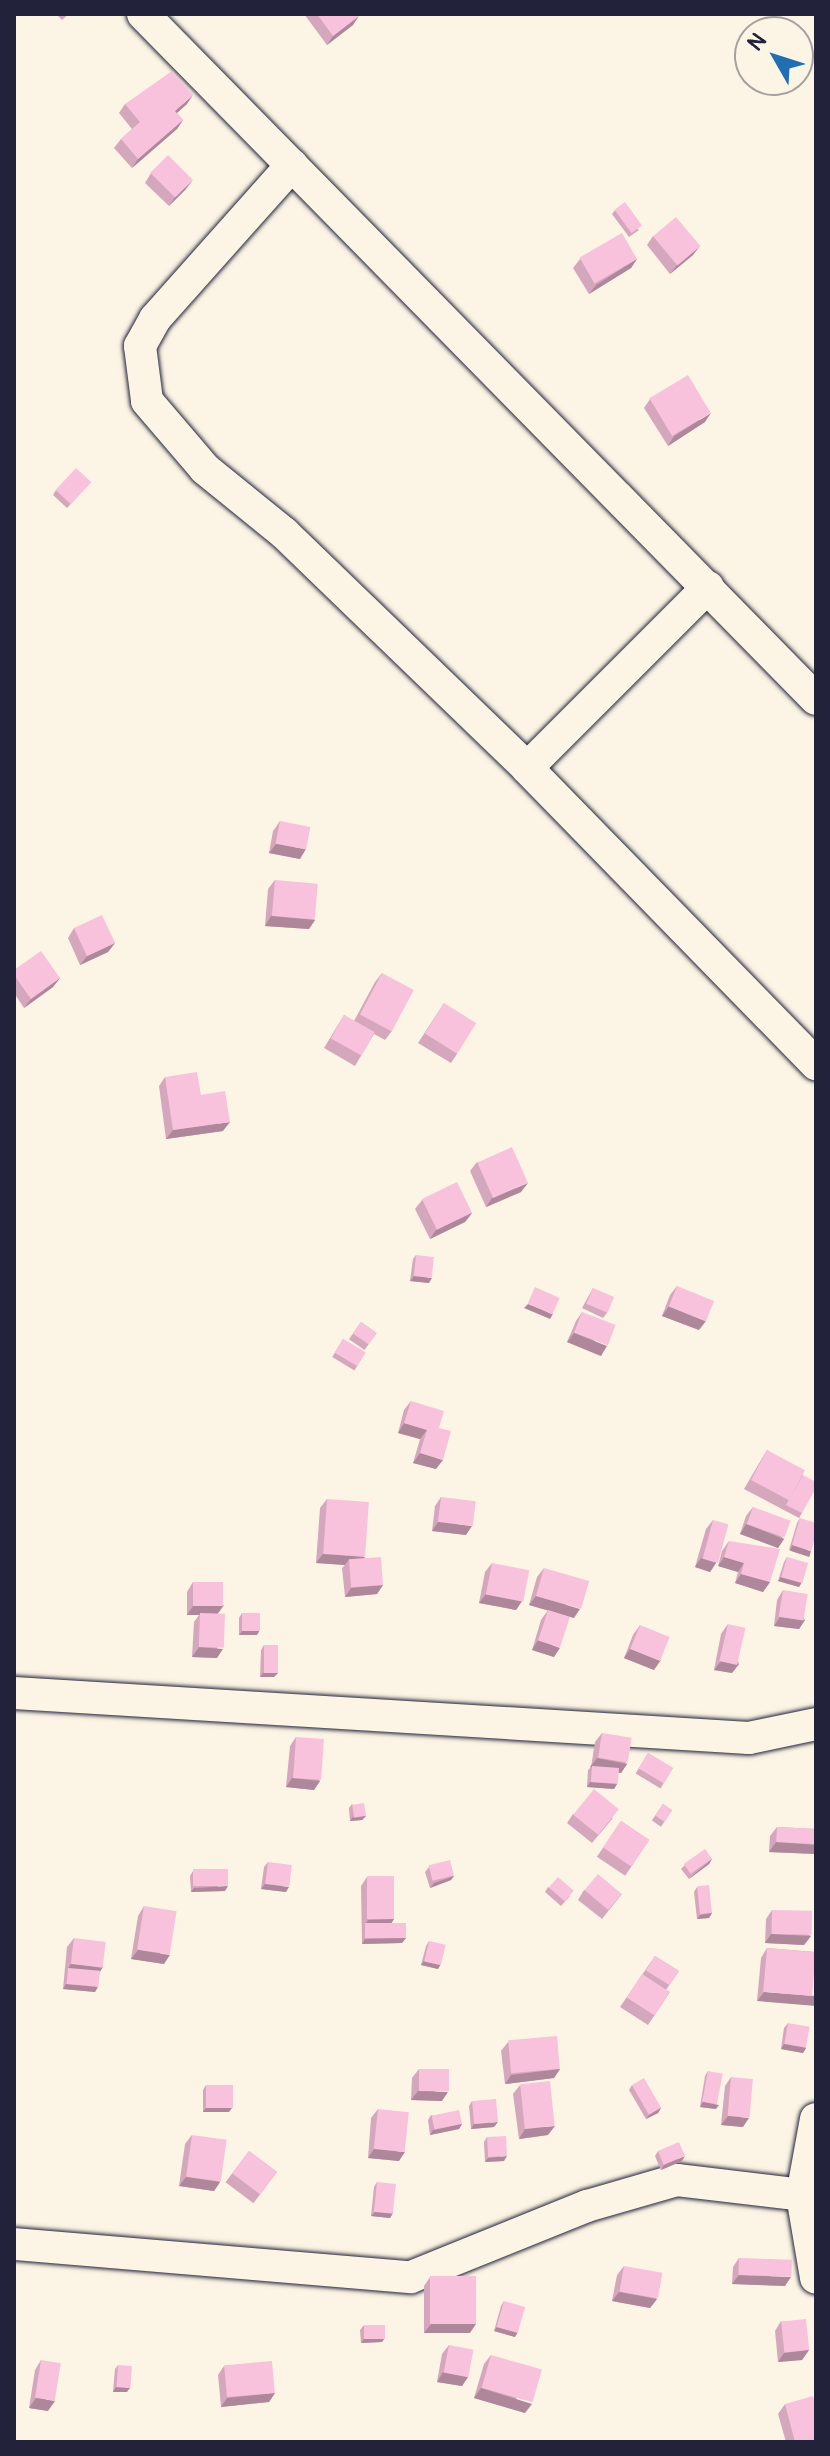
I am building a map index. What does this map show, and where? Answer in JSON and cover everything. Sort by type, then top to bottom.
[{"type":"street","points":[[143,14],[816,699]]},
{"type":"street","points":[[292,165],[155,319],[140,346],[147,401],[205,469],[284,533],[527,768],[816,1064]]},
{"type":"street","points":[[527,768],[708,587]]},
{"type":"street","points":[[14,1693],[749,1738],[816,1724]]},
{"type":"street","points":[[816,2119],[802,2195],[816,2278]]},
{"type":"street","points":[[14,2244],[411,2277],[587,2206],[677,2180],[802,2195]]},
{"type":"building","points":[[317,14],[358,14],[359,16],[333,36]]},
{"type":"building","points":[[172,71],[193,95],[175,111],[183,120],[138,159],[121,139],[140,122],[125,104]]},
{"type":"building","points":[[168,155],[193,180],[175,197],[150,173]]},
{"type":"building","points":[[625,202],[642,225],[632,233],[614,210]]},
{"type":"building","points":[[676,217],[700,246],[677,265],[653,236]]},
{"type":"building","points":[[622,233],[637,259],[595,283],[580,258]]},
{"type":"building","points":[[688,375],[711,413],[672,436],[649,398]]},
{"type":"building","points":[[76,468],[91,482],[71,504],[56,490]]},
{"type":"building","points":[[280,821],[310,827],[306,849],[276,844]]},
{"type":"building","points":[[275,880],[318,884],[315,920],[272,916]]},
{"type":"building","points":[[102,915],[115,943],[87,956],[74,928]]},
{"type":"building","points":[[41,951],[60,978],[31,999],[14,975],[14,970]]},
{"type":"building","points":[[382,973],[414,990],[392,1031],[360,1014]]},
{"type":"building","points":[[444,1003],[476,1023],[457,1054],[425,1034]]},
{"type":"building","points":[[344,1015],[375,1032],[362,1056],[331,1039]]},
{"type":"building","points":[[197,1072],[201,1095],[225,1091],[230,1122],[173,1130],[165,1077]]},
{"type":"building","points":[[512,1147],[528,1183],[493,1198],[477,1162]]},
{"type":"building","points":[[457,1182],[472,1213],[437,1230],[422,1199]]},
{"type":"building","points":[[416,1255],[434,1257],[432,1278],[414,1276]]},
{"type":"building","points":[[677,1286],[714,1301],[706,1321],[669,1306]]},
{"type":"building","points":[[535,1287],[560,1298],[552,1314],[528,1303]]},
{"type":"building","points":[[593,1288],[614,1297],[608,1313],[586,1304]]},
{"type":"building","points":[[582,1312],[616,1325],[608,1345],[574,1333]]},
{"type":"building","points":[[361,1322],[377,1333],[369,1344],[353,1333]]},
{"type":"building","points":[[343,1339],[365,1352],[357,1366],[335,1353]]},
{"type":"building","points":[[411,1401],[444,1411],[439,1428],[451,1431],[443,1460],[420,1453],[427,1430],[404,1423]]},
{"type":"building","points":[[767,1450],[805,1470],[789,1500],[751,1480]]},
{"type":"building","points":[[803,1475],[816,1482],[816,1488],[802,1513],[786,1505]]},
{"type":"building","points":[[441,1497],[476,1501],[473,1526],[438,1522]]},
{"type":"building","points":[[327,1499],[369,1502],[365,1557],[323,1554]]},
{"type":"building","points":[[753,1507],[791,1521],[784,1538],[747,1524]]},
{"type":"building","points":[[800,1518],[816,1523],[811,1551],[792,1545]]},
{"type":"building","points":[[713,1520],[728,1524],[718,1563],[703,1559]]},
{"type":"building","points":[[729,1541],[780,1549],[770,1582],[741,1574],[744,1563],[724,1557]]},
{"type":"building","points":[[381,1557],[383,1585],[351,1587],[349,1559]]},
{"type":"building","points":[[787,1557],[808,1563],[802,1583],[781,1577]]},
{"type":"building","points":[[492,1563],[529,1570],[523,1602],[486,1594]]},
{"type":"building","points":[[544,1568],[589,1581],[581,1609],[536,1596]]},
{"type":"building","points":[[193,1582],[223,1582],[223,1606],[193,1606]]},
{"type":"building","points":[[783,1590],[808,1594],[803,1621],[779,1617]]},
{"type":"building","points":[[548,1610],[570,1617],[560,1648],[538,1640]]},
{"type":"building","points":[[200,1613],[225,1614],[224,1648],[199,1647]]},
{"type":"building","points":[[242,1613],[260,1613],[260,1631],[242,1631]]},
{"type":"building","points":[[728,1624],[746,1628],[737,1665],[719,1661]]},
{"type":"building","points":[[640,1625],[670,1637],[660,1661],[630,1649]]},
{"type":"building","points":[[264,1645],[278,1645],[278,1673],[264,1673]]},
{"type":"building","points":[[602,1733],[632,1738],[628,1762],[598,1758]]},
{"type":"building","points":[[296,1737],[324,1739],[321,1780],[293,1778]]},
{"type":"building","points":[[648,1753],[673,1768],[664,1783],[639,1768]]},
{"type":"building","points":[[592,1766],[619,1768],[618,1784],[591,1782]]},
{"type":"building","points":[[594,1789],[619,1809],[598,1835],[573,1815]]},
{"type":"building","points":[[364,1803],[366,1816],[354,1818],[352,1805]]},
{"type":"building","points":[[663,1804],[672,1810],[664,1822],[655,1816]]},
{"type":"building","points":[[621,1821],[649,1840],[631,1867],[603,1848]]},
{"type":"building","points":[[777,1827],[816,1829],[815,1844],[776,1842]]},
{"type":"building","points":[[705,1849],[712,1859],[691,1874],[684,1864]]},
{"type":"building","points":[[450,1860],[454,1876],[433,1881],[429,1865]]},
{"type":"building","points":[[268,1862],[292,1865],[289,1887],[265,1884]]},
{"type":"building","points":[[193,1869],[228,1869],[228,1886],[193,1886]]},
{"type":"building","points":[[598,1874],[622,1894],[608,1910],[585,1890]]},
{"type":"building","points":[[367,1876],[394,1876],[394,1919],[367,1919]]},
{"type":"building","points":[[558,1877],[574,1891],[565,1901],[549,1888]]},
{"type":"building","points":[[709,1885],[712,1913],[700,1914],[697,1886]]},
{"type":"building","points":[[144,1906],[177,1911],[170,1955],[137,1949]]},
{"type":"building","points":[[772,1910],[812,1911],[812,1935],[772,1934]]},
{"type":"building","points":[[365,1923],[406,1923],[406,1938],[365,1938]]},
{"type":"building","points":[[74,1938],[106,1942],[103,1968],[71,1964]]},
{"type":"building","points":[[429,1941],[446,1945],[441,1965],[424,1961]]},
{"type":"building","points":[[767,1948],[816,1952],[812,1996],[763,1992]]},
{"type":"building","points":[[655,1956],[679,1971],[670,1985],[646,1970]]},
{"type":"building","points":[[68,1968],[100,1971],[98,1987],[67,1984]]},
{"type":"building","points":[[642,1974],[670,1992],[654,2015],[627,1997]]},
{"type":"building","points":[[788,2023],[810,2027],[806,2048],[784,2044]]},
{"type":"building","points":[[557,2036],[560,2069],[511,2073],[508,2040]]},
{"type":"building","points":[[419,2069],[449,2069],[449,2091],[419,2091]]},
{"type":"building","points":[[708,2071],[723,2074],[717,2104],[702,2101]]},
{"type":"building","points":[[731,2077],[753,2079],[750,2118],[728,2116]]},
{"type":"building","points":[[644,2078],[661,2107],[649,2114],[632,2085]]},
{"type":"building","points":[[550,2081],[555,2126],[525,2129],[520,2084]]},
{"type":"building","points":[[206,2085],[233,2085],[233,2108],[206,2108]]},
{"type":"building","points":[[496,2099],[498,2122],[474,2124],[472,2101]]},
{"type":"building","points":[[378,2109],[409,2112],[405,2152],[374,2149]]},
{"type":"building","points":[[459,2110],[462,2124],[435,2130],[432,2116]]},
{"type":"building","points":[[192,2135],[227,2140],[221,2181],[186,2177]]},
{"type":"building","points":[[506,2136],[507,2156],[488,2157],[487,2137]]},
{"type":"building","points":[[679,2142],[685,2156],[664,2165],[658,2151]]},
{"type":"building","points":[[249,2151],[277,2172],[260,2194],[232,2173]]},
{"type":"building","points":[[377,2182],[396,2184],[393,2214],[374,2212]]},
{"type":"building","points":[[739,2258],[792,2260],[791,2277],[738,2275]]},
{"type":"building","points":[[624,2266],[662,2273],[658,2298],[619,2292]]},
{"type":"building","points":[[430,2276],[476,2276],[476,2324],[430,2324]]},
{"type":"building","points":[[504,2301],[525,2307],[518,2333],[497,2327]]},
{"type":"building","points":[[806,2319],[809,2350],[784,2352],[781,2322]]},
{"type":"building","points":[[364,2325],[385,2325],[385,2339],[364,2339]]},
{"type":"building","points":[[449,2345],[474,2350],[468,2377],[444,2372]]},
{"type":"building","points":[[491,2355],[542,2370],[533,2402],[482,2388]]},
{"type":"building","points":[[41,2360],[61,2363],[55,2401],[35,2398]]},
{"type":"building","points":[[272,2361],[275,2393],[227,2397],[224,2365]]},
{"type":"building","points":[[118,2365],[132,2366],[130,2388],[116,2387]]},
{"type":"building","points":[[813,2396],[816,2439],[795,2442],[785,2404]]}]
